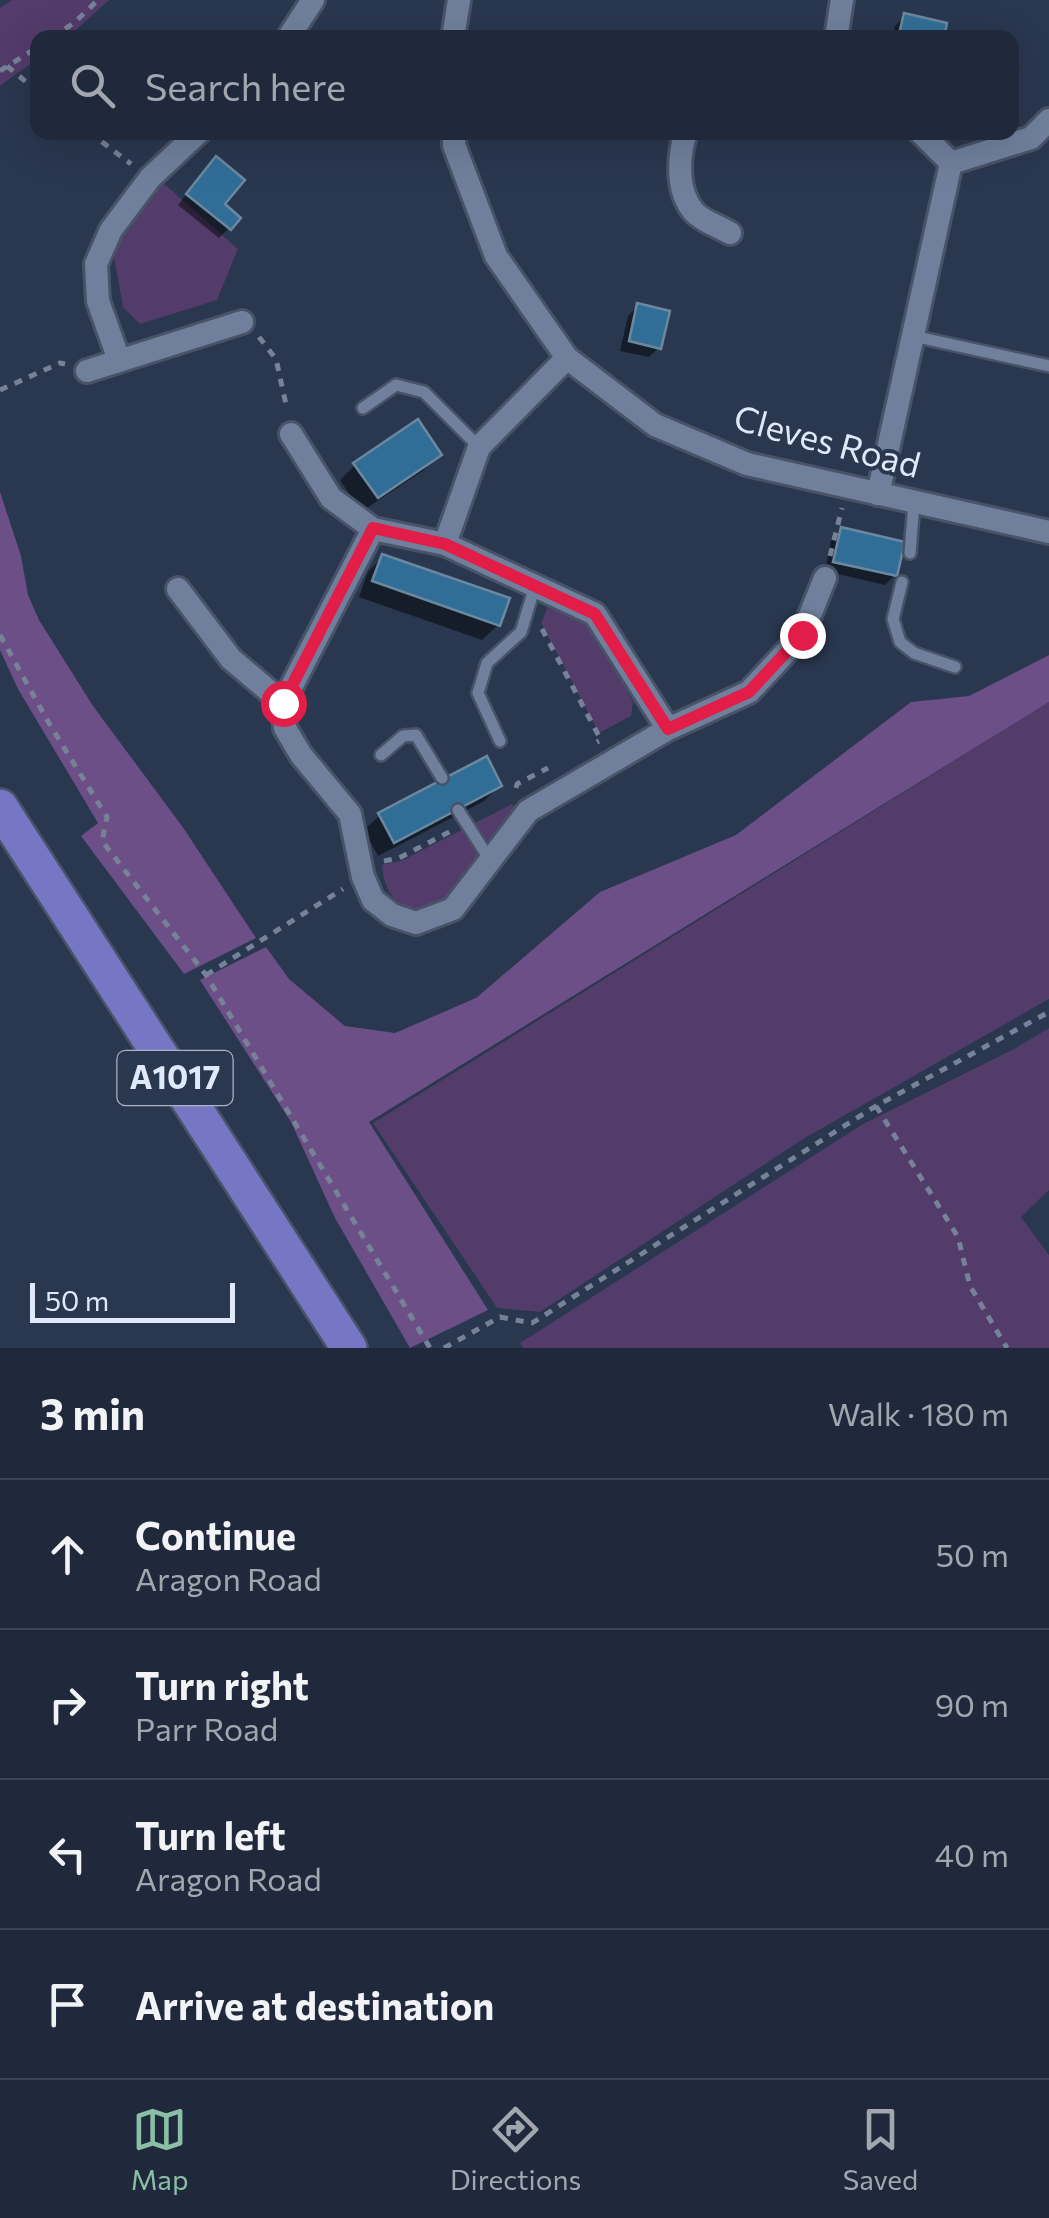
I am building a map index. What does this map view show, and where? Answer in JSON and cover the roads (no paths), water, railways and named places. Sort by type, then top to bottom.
[{"type":"main road","name":"A1017","points":[[0,808],[349,1348]]},
{"type":"street","points":[[293,30],[313,0]]},
{"type":"street","points":[[454,30],[459,0]]},
{"type":"street","points":[[837,30],[842,0]]},
{"type":"street","points":[[951,163],[1031,138],[1049,120]]},
{"type":"street","points":[[119,360],[98,301],[96,264],[111,230],[150,178],[190,140]]},
{"type":"street","name":"Cleves Road","points":[[454,140],[496,256],[568,358],[655,424],[747,464],[1049,532]]},
{"type":"street","points":[[683,140],[679,154],[682,187],[694,213],[730,233]]},
{"type":"street","points":[[928,140],[951,163]]},
{"type":"street","points":[[878,494],[951,163]]},
{"type":"street","points":[[87,371],[242,322]]},
{"type":"street","points":[[445,544],[479,448],[568,358]]},
{"type":"street","points":[[291,434],[331,498],[373,528],[445,544],[595,614],[668,729]]},
{"type":"street","points":[[373,528],[283,703],[284,728],[300,754],[350,814],[363,877],[373,900],[392,914],[416,923],[453,909],[528,811],[668,729],[749,692],[802,635],[824,578]]},
{"type":"street","points":[[178,589],[231,659],[283,703]]},
{"type":"lane","points":[[913,336],[1049,366]]},
{"type":"lane","points":[[363,408],[396,386],[424,392],[479,448]]},
{"type":"lane","points":[[910,553],[914,502]]},
{"type":"lane","points":[[902,582],[894,619],[900,642],[914,653],[955,667]]},
{"type":"lane","points":[[500,742],[478,693],[486,664],[521,632],[535,586]]},
{"type":"lane","points":[[381,755],[402,736],[416,734],[442,778]]},
{"type":"lane","points":[[458,810],[490,860]]}]
